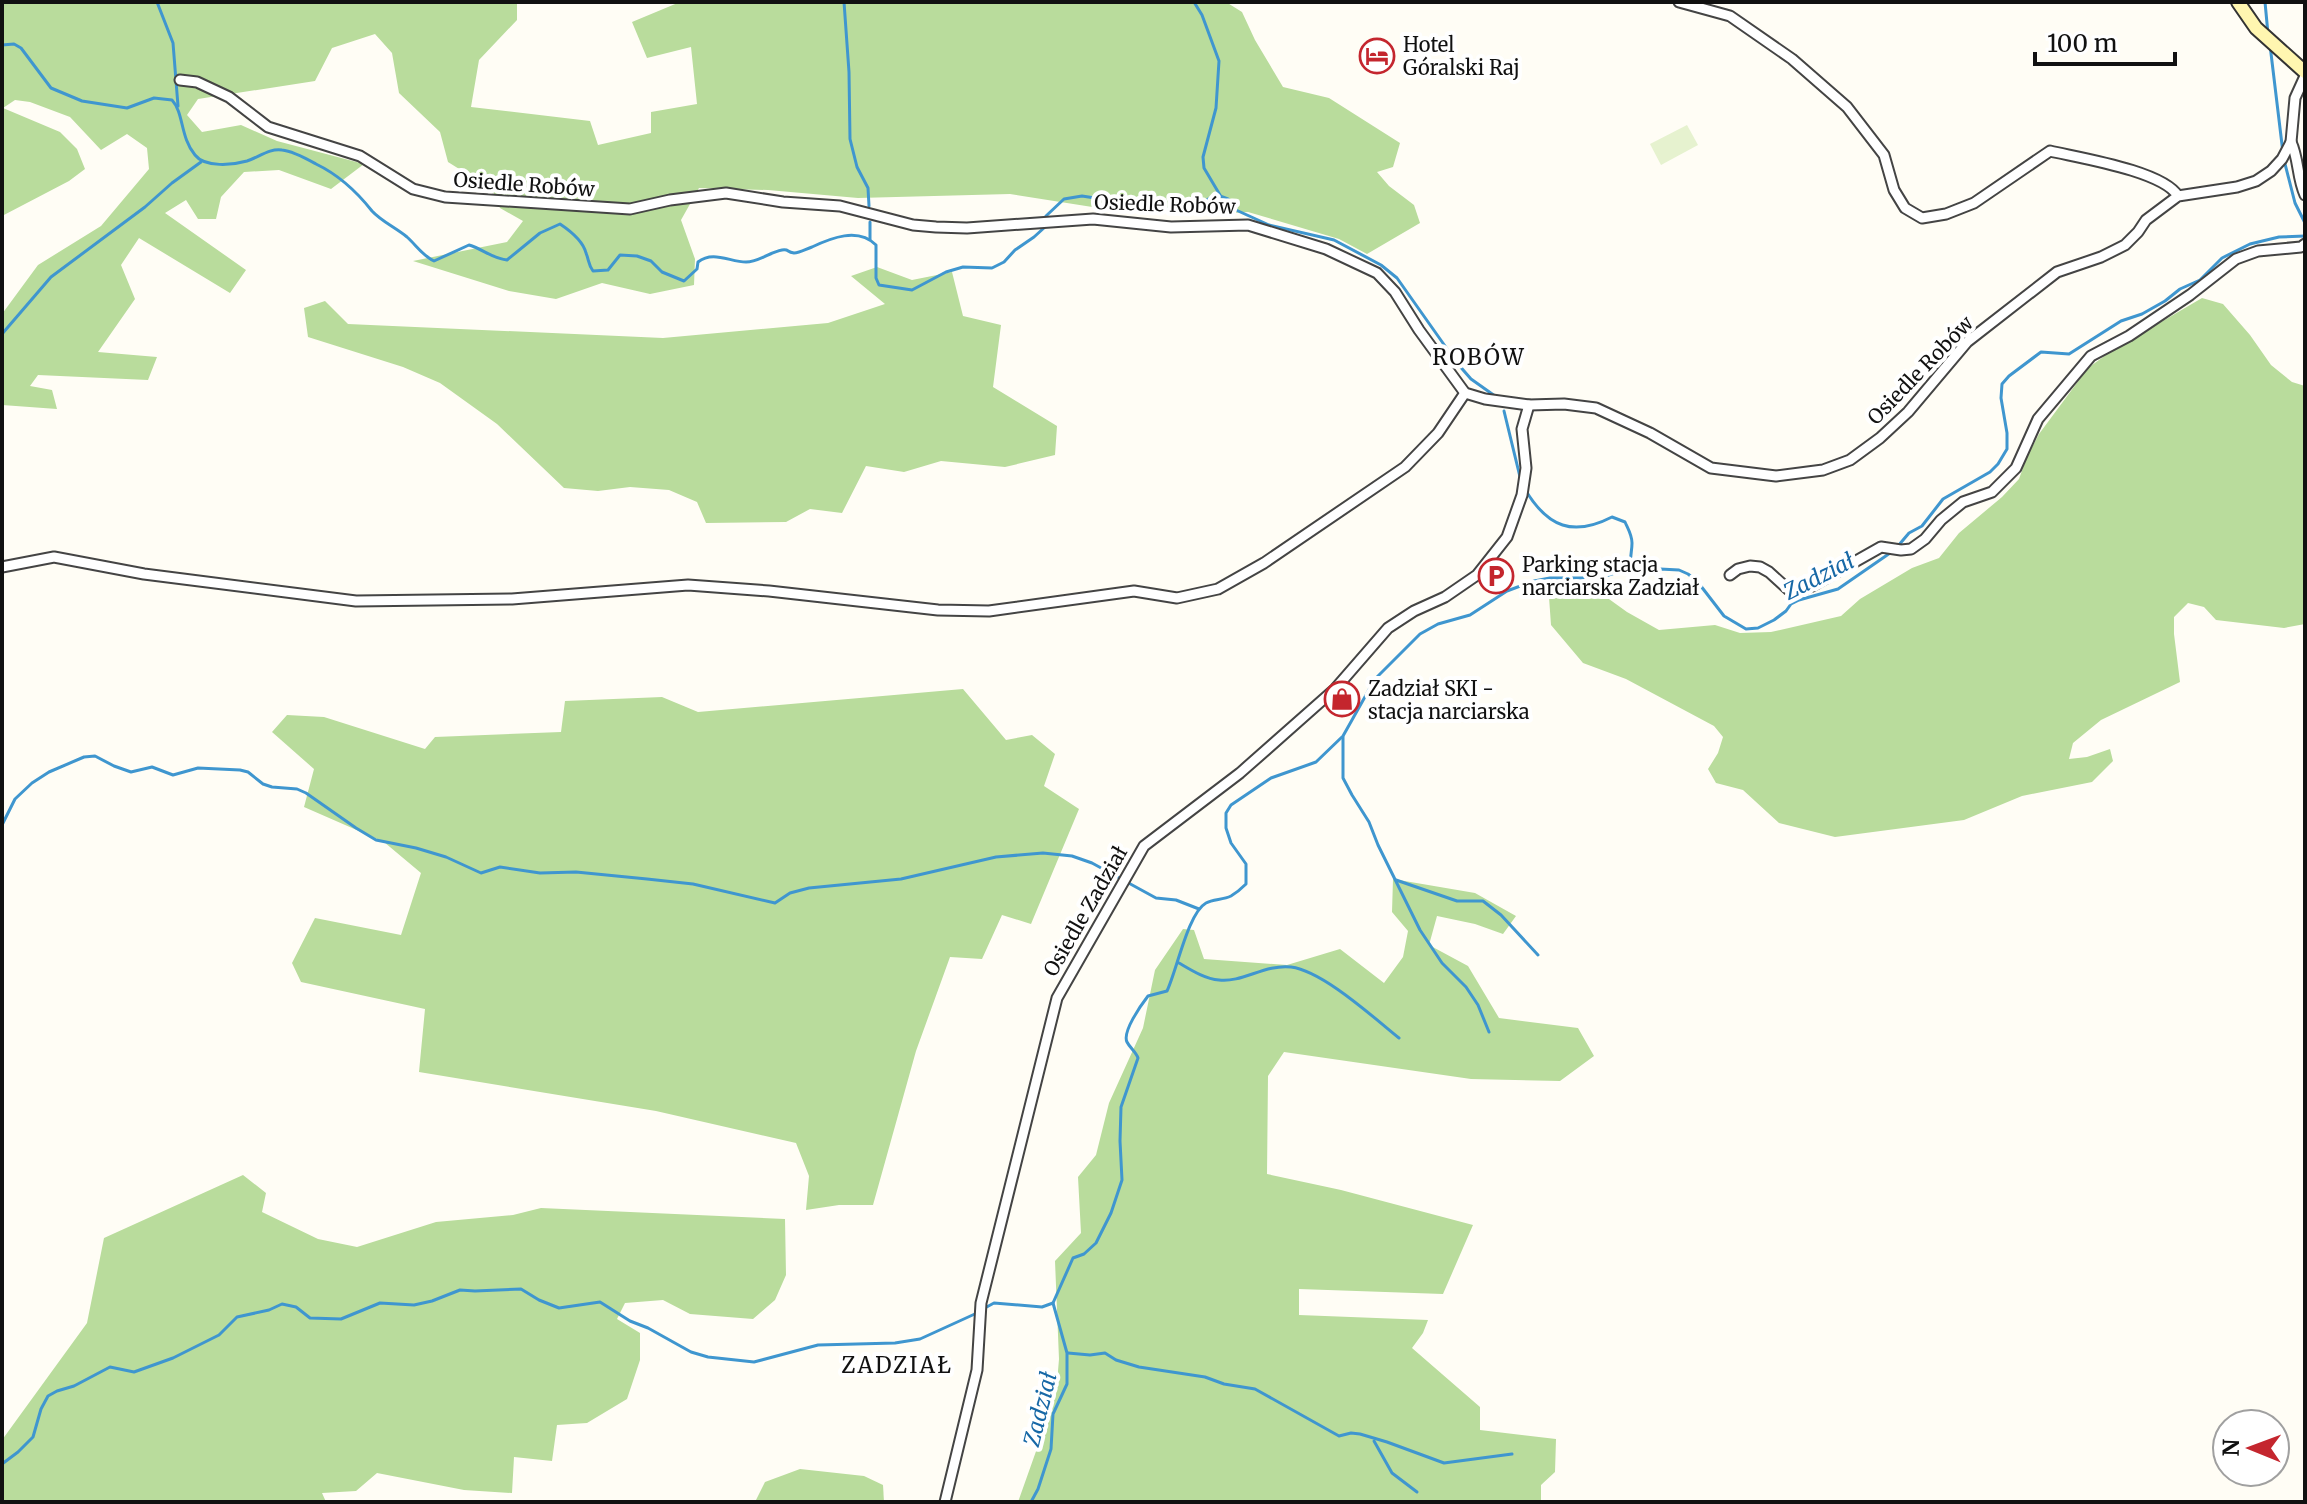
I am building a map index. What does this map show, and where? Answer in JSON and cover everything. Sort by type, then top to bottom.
[{"type":"street","points":[[1679,2],[1730,16],[1792,59],[1847,107],[1884,155],[1894,190],[1905,208],[1922,218],[1946,214],[1974,203],[2050,151],[2113,165],[2156,179],[2174,188],[2178,196]]},
{"type":"street","points":[[2238,2],[2256,28],[2305,74],[2295,98],[2290,146],[2297,158],[2305,195]]},
{"type":"street","name":"Osiedle Robów","points":[[180,80],[197,82],[229,97],[268,127],[360,156],[413,189],[445,197],[630,209],[726,193],[783,202],[840,206],[913,225],[936,227],[967,228],[1093,219],[1171,227],[1248,225],[1326,249],[1377,273],[1395,292],[1465,393],[1529,405],[1564,404],[1596,408],[1650,433],[1711,468],[1776,476],[1823,470],[1850,460],[1908,412],[1967,342],[2057,272],[2125,245],[2146,220],[2178,196],[2256,181],[2277,166],[2290,146]]},
{"type":"street","points":[[1730,575],[1738,569],[1760,567],[1795,592],[1812,586],[1873,550],[1881,547],[1911,549],[1919,545],[1941,520],[1963,502],[1992,492],[2016,468],[2038,419],[2091,356],[2129,336],[2236,259],[2258,251],[2303,246]]},
{"type":"street","points":[[2,567],[54,557],[144,574],[356,601],[512,599],[688,585],[938,610],[989,611],[1134,591],[1177,598],[1218,589],[1252,570],[1405,467],[1438,433],[1465,393]]},
{"type":"street","name":"Osiedle Zadział","points":[[945,1502],[977,1370],[981,1303],[1057,998],[1079,956],[1144,846],[1240,773],[1335,689],[1388,628],[1414,611],[1445,597],[1477,575],[1507,537],[1522,495],[1525,474],[1522,439],[1529,405]]},
{"type":"green space","points":[[2,2],[517,2],[517,20],[479,60],[471,107],[590,121],[598,145],[651,133],[651,112],[697,104],[691,47],[647,58],[632,22],[680,2],[1226,2],[1242,12],[1283,87],[1329,98],[1400,143],[1393,167],[1377,172],[1389,186],[1414,205],[1420,223],[1367,254],[1339,239],[1248,212],[1203,215],[1105,209],[1010,194],[858,198],[699,188],[681,220],[695,259],[694,285],[650,294],[602,283],[556,299],[509,291],[413,261],[507,242],[523,221],[500,208],[488,180],[464,172],[448,162],[440,132],[399,93],[392,53],[375,34],[332,48],[315,81],[198,99],[187,115],[202,132],[241,125],[277,141],[364,164],[331,189],[279,170],[244,172],[221,197],[216,219],[198,219],[186,200],[165,213],[246,270],[230,293],[139,238],[121,265],[135,299],[98,352],[157,357],[148,380],[38,375],[30,386],[52,390],[57,409],[2,405],[2,314],[38,265],[101,226],[149,169],[147,148],[127,134],[101,150],[70,117],[30,102],[15,100],[3,108],[60,132],[77,149],[85,169],[69,181],[2,216]]},
{"type":"green space","points":[[1687,125],[1698,145],[1661,165],[1650,144]]},
{"type":"green space","points":[[877,267],[912,280],[952,272],[963,316],[1001,325],[993,387],[1057,426],[1055,455],[1005,467],[941,461],[904,472],[866,466],[842,513],[810,509],[786,522],[706,523],[697,502],[669,490],[564,488],[497,424],[440,383],[403,367],[308,337],[304,308],[325,301],[348,324],[663,338],[828,323],[885,304],[851,276]]},
{"type":"green space","points":[[2202,298],[2223,304],[2271,365],[2292,382],[2305,386],[2305,624],[2284,628],[2216,620],[2204,607],[2188,603],[2174,617],[2180,682],[2101,720],[2073,743],[2069,759],[2110,749],[2113,761],[2092,782],[2022,796],[1964,820],[1835,837],[1779,823],[1743,790],[1716,783],[1708,769],[1723,737],[1714,726],[1626,679],[1583,663],[1551,625],[1549,597],[1564,584],[1585,587],[1602,594],[1659,630],[1715,625],[1740,633],[1771,632],[1841,616],[1860,599],[1912,568],[1939,558],[1959,533],[2002,497],[2019,479],[2039,434],[2088,368]]},
{"type":"green space","points":[[963,689],[1006,740],[1032,735],[1055,754],[1044,786],[1079,809],[1031,924],[1002,915],[982,959],[950,957],[916,1051],[873,1205],[839,1205],[806,1210],[809,1176],[796,1143],[656,1111],[419,1072],[425,1009],[301,982],[292,963],[315,918],[401,935],[421,873],[384,842],[304,807],[314,769],[272,732],[287,715],[324,717],[425,749],[435,737],[561,732],[565,701],[662,697],[698,712]]},
{"type":"green space","points":[[1393,879],[1475,893],[1516,916],[1503,934],[1437,916],[1429,945],[1468,966],[1499,1018],[1578,1028],[1594,1056],[1560,1081],[1471,1079],[1284,1052],[1268,1076],[1267,1174],[1473,1225],[1443,1294],[1299,1289],[1299,1315],[1428,1320],[1412,1348],[1480,1407],[1480,1430],[1556,1439],[1555,1472],[1541,1485],[1541,1502],[1018,1502],[1056,1395],[1059,1359],[1055,1261],[1081,1233],[1078,1177],[1096,1155],[1109,1103],[1143,1028],[1155,970],[1183,929],[1194,930],[1204,959],[1287,965],[1340,949],[1384,983],[1403,957],[1408,931],[1392,912]]},
{"type":"green space","points":[[243,1175],[266,1193],[262,1212],[318,1239],[357,1247],[436,1222],[513,1215],[541,1208],[785,1219],[786,1275],[775,1300],[753,1319],[690,1314],[663,1300],[625,1303],[617,1319],[640,1333],[640,1360],[627,1399],[587,1423],[557,1425],[552,1461],[514,1457],[512,1493],[464,1490],[377,1473],[356,1491],[322,1493],[326,1502],[2,1502],[2,1440],[87,1323],[104,1238]]},
{"type":"green space","points":[[800,1469],[864,1476],[883,1485],[884,1502],[755,1502],[765,1482]]},
{"type":"waterway","points":[[157,2],[173,43],[178,106]]},
{"type":"waterway","points":[[844,2],[850,139],[857,167],[868,188],[869,206]]},
{"type":"waterway","points":[[1194,2],[1219,61],[1216,108],[1203,157],[1204,168],[1220,195]]},
{"type":"waterway","points":[[2265,2],[2268,34]]},
{"type":"waterway","points":[[2,45],[14,44],[21,48],[51,88],[82,101],[127,108],[154,98],[172,100],[190,148],[205,162],[234,164],[278,150],[304,158],[340,179],[376,215],[434,261],[469,245],[507,260],[540,233],[560,224],[582,244],[593,271],[608,270],[620,255],[637,256],[684,281],[697,269],[698,262],[710,257],[751,262],[778,251],[796,253],[853,235],[876,245],[876,278],[879,285],[912,290],[946,272],[963,267],[992,268],[1004,262],[1045,227]]},
{"type":"waterway","points":[[2270,45],[2283,153]]},
{"type":"waterway","points":[[2284,160],[2295,203],[2305,223]]},
{"type":"waterway","points":[[2,334],[51,277],[201,162]]},
{"type":"waterway","points":[[1046,216],[1064,199],[1082,196],[1179,211],[1199,205],[1213,196],[1220,196],[1228,199],[1236,210],[1269,225],[1334,240],[1381,265],[1397,278],[1457,363],[1471,379],[1495,396]]},
{"type":"waterway","points":[[870,222],[870,239]]},
{"type":"waterway","name":"Zadział","points":[[1898,546],[1909,533],[1922,526],[1943,499],[1990,472],[1998,464],[2007,449],[2001,398],[2002,384],[2009,376],[2041,352],[2069,354],[2121,321],[2142,314],[2200,280],[2222,258],[2250,244],[2279,237],[2305,236]]},
{"type":"waterway","points":[[1504,411],[1521,481]]},
{"type":"waterway","points":[[1526,491],[1543,513],[1563,525],[1585,526],[1612,517],[1625,522],[1631,537],[1634,570]]},
{"type":"waterway","name":"Zadział","points":[[1031,1502],[1051,1449],[1053,1414],[1067,1384],[1067,1353],[1053,1303],[1073,1258],[1084,1254],[1096,1243],[1111,1213],[1122,1180],[1121,1107],[1138,1058],[1127,1042],[1127,1032],[1148,996],[1167,991],[1188,930],[1200,909],[1206,903],[1231,896],[1246,884],[1246,864],[1231,843],[1226,828],[1226,813],[1231,805],[1271,778],[1316,762],[1343,736],[1375,679],[1420,634],[1438,624],[1470,615],[1507,591],[1550,578],[1599,578],[1615,573],[1679,570],[1697,581],[1724,616],[1746,629],[1758,628],[1774,620],[1799,600],[1838,589],[1893,551]]},
{"type":"waterway","points":[[1343,737],[1343,778],[1369,822],[1420,930],[1442,963],[1466,987],[1478,1005],[1489,1032]]},
{"type":"waterway","points":[[2,825],[15,799],[32,783],[49,772],[84,757],[95,756],[131,772],[152,767],[173,775],[198,768],[248,772],[263,784],[306,793],[376,840],[446,857],[481,873],[500,867],[540,873],[576,872],[647,879],[693,884],[775,903],[790,893],[809,888],[901,879],[996,857],[1043,853],[1072,856],[1092,863],[1156,898],[1176,900],[1199,909]]},
{"type":"waterway","points":[[1396,880],[1457,901],[1483,901],[1501,915],[1538,955]]},
{"type":"waterway","points":[[1179,963],[1203,976],[1219,980],[1236,979],[1281,967],[1304,970],[1348,996],[1399,1038]]},
{"type":"waterway","points":[[2,1464],[33,1437],[48,1396],[110,1367],[134,1372],[173,1358],[219,1335],[237,1317],[282,1304],[296,1307],[310,1318],[341,1319],[380,1303],[414,1305],[460,1290],[521,1289],[559,1308],[600,1302],[691,1352],[754,1362],[818,1345],[895,1343],[920,1339],[977,1313]]},
{"type":"waterway","points":[[983,1309],[994,1303],[1042,1307],[1053,1303]]},
{"type":"waterway","points":[[1068,1353],[1105,1353],[1139,1367],[1205,1377],[1255,1389],[1339,1436],[1360,1434],[1444,1463],[1512,1454]]},
{"type":"waterway","points":[[1374,1441],[1392,1473],[1417,1492]]},
{"type":"place","name":"Hotel Góralski Raj","points":[[1377,56]]},
{"type":"place","name":"Parking stacja narciarska Zadział","points":[[1496,576]]},
{"type":"place","name":"Zadział SKI - stacja narciarska","points":[[1342,699]]},
{"type":"district","name":"ROBÓW","points":[[1479,357]]},
{"type":"district","name":"ZADZIAŁ","points":[[897,1365]]}]
